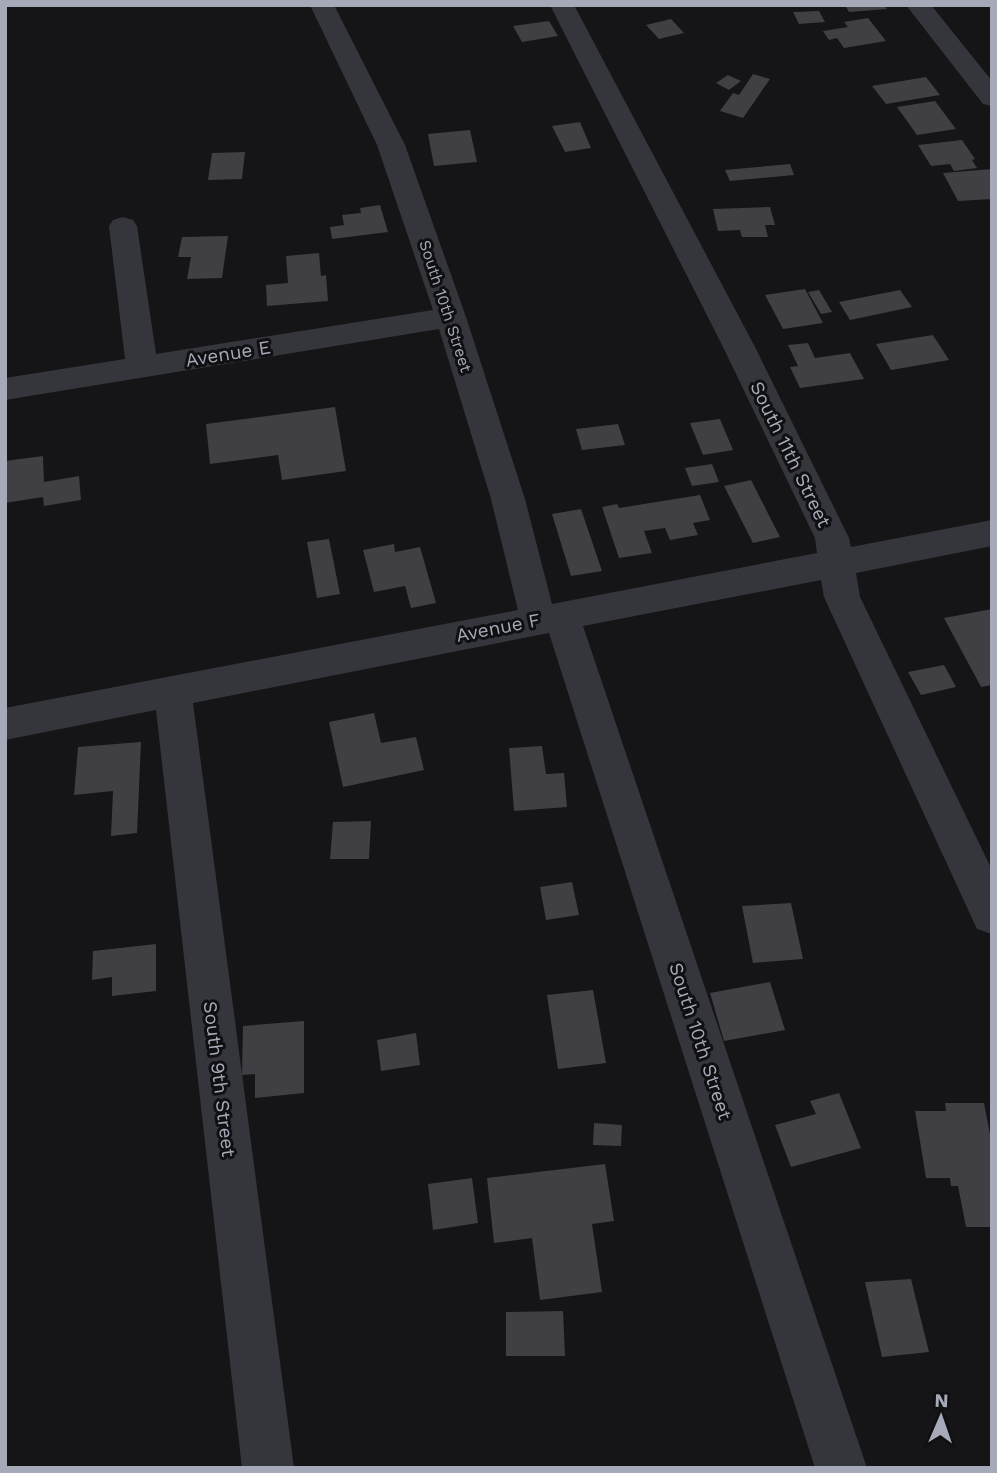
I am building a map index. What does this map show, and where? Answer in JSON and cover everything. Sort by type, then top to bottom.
[{"type":"street","name":"South 10th Street","points":[[322,5],[391,145],[452,317],[508,499],[841,1468]]},
{"type":"street","name":"South 11th Street","points":[[562,5],[739,347],[832,538],[842,597],[992,915]]},
{"type":"street","points":[[918,5],[992,98]]},
{"type":"street","points":[[123,226],[142,367]]},
{"type":"street","name":"Avenue E","points":[[5,389],[452,317]]},
{"type":"street","name":"Avenue F","points":[[5,724],[992,533]]},
{"type":"street","name":"South 9th Street","points":[[172,690],[268,1468]]},
{"type":"building","points":[[845,5],[884,5],[887,9],[849,12]]},
{"type":"building","points":[[819,11],[825,22],[799,24],[793,12]]},
{"type":"building","points":[[868,18],[886,41],[844,48],[837,38],[829,40],[823,31],[848,27],[844,22]]},
{"type":"building","points":[[671,19],[684,33],[659,39],[646,25]]},
{"type":"building","points":[[549,21],[558,36],[522,42],[513,26]]},
{"type":"building","points":[[753,74],[770,79],[743,118],[720,111],[733,93],[739,95]]},
{"type":"building","points":[[728,75],[741,81],[729,90],[716,83]]},
{"type":"building","points":[[926,77],[940,95],[886,104],[872,86]]},
{"type":"building","points":[[935,101],[956,129],[917,135],[897,107]]},
{"type":"building","points":[[580,122],[591,148],[565,152],[552,126]]},
{"type":"building","points":[[470,130],[477,162],[434,166],[428,134]]},
{"type":"building","points":[[962,140],[975,159],[972,160],[977,168],[954,171],[950,164],[931,166],[918,145]]},
{"type":"building","points":[[245,152],[242,179],[208,180],[212,153]]},
{"type":"building","points":[[790,164],[794,175],[730,181],[725,170]]},
{"type":"building","points":[[992,169],[992,199],[958,201],[943,173]]},
{"type":"building","points":[[380,205],[388,232],[332,239],[330,227],[344,225],[342,215],[361,213],[360,208]]},
{"type":"building","points":[[770,207],[775,225],[765,225],[768,237],[742,237],[740,230],[718,231],[713,209]]},
{"type":"building","points":[[228,236],[222,278],[187,279],[191,257],[178,257],[182,237]]},
{"type":"building","points":[[319,253],[321,276],[326,275],[328,301],[267,306],[266,285],[288,283],[286,256]]},
{"type":"building","points":[[805,289],[823,323],[783,329],[765,295]]},
{"type":"building","points":[[819,290],[832,312],[821,314],[808,292]]},
{"type":"building","points":[[900,290],[912,307],[850,320],[839,302]]},
{"type":"building","points":[[933,335],[949,360],[891,370],[876,344]]},
{"type":"building","points":[[808,343],[815,358],[850,353],[864,379],[800,388],[790,367],[798,366],[788,345]]},
{"type":"building","points":[[335,407],[346,471],[282,480],[278,455],[210,464],[206,424]]},
{"type":"building","points":[[720,419],[733,450],[703,455],[690,423]]},
{"type":"building","points":[[618,424],[625,445],[582,450],[576,429]]},
{"type":"building","points":[[43,456],[44,482],[79,476],[81,500],[44,506],[43,497],[5,503],[5,461]]},
{"type":"building","points":[[712,464],[719,482],[692,486],[685,468]]},
{"type":"building","points":[[751,480],[780,537],[753,543],[724,486]]},
{"type":"building","points":[[700,495],[710,520],[693,523],[698,535],[670,540],[665,528],[644,531],[652,553],[619,558],[602,507],[617,504],[619,508]]},
{"type":"building","points":[[581,509],[602,571],[571,576],[552,514]]},
{"type":"building","points":[[329,539],[340,594],[317,598],[307,542]]},
{"type":"building","points":[[394,544],[395,552],[420,547],[436,603],[411,608],[405,586],[374,592],[363,550]]},
{"type":"building","points":[[992,609],[992,685],[981,687],[944,618]]},
{"type":"building","points":[[944,665],[956,687],[921,695],[908,672]]},
{"type":"building","points":[[374,713],[381,743],[416,737],[424,770],[343,787],[329,722]]},
{"type":"building","points":[[141,742],[137,833],[111,836],[113,791],[74,795],[78,747]]},
{"type":"building","points":[[542,746],[546,774],[564,773],[567,807],[514,811],[509,748]]},
{"type":"building","points":[[371,821],[369,859],[330,859],[333,822]]},
{"type":"building","points":[[572,882],[579,915],[546,920],[540,887]]},
{"type":"building","points":[[791,903],[803,959],[753,963],[742,906]]},
{"type":"building","points":[[156,944],[156,991],[112,996],[112,977],[92,980],[93,951]]},
{"type":"building","points":[[770,982],[785,1030],[724,1041],[710,993]]},
{"type":"building","points":[[593,990],[606,1063],[558,1069],[547,995]]},
{"type":"building","points":[[304,1021],[304,1093],[255,1098],[255,1074],[242,1075],[243,1026]]},
{"type":"building","points":[[416,1033],[420,1065],[381,1071],[377,1040]]},
{"type":"building","points":[[839,1093],[861,1148],[791,1167],[775,1125],[816,1114],[810,1101]]},
{"type":"building","points":[[945,1103],[984,1103],[992,1145],[992,1227],[966,1227],[958,1186],[951,1186],[950,1178],[926,1178],[915,1111],[946,1111]]},
{"type":"building","points":[[594,1123],[622,1125],[621,1146],[593,1145]]},
{"type":"building","points":[[605,1164],[614,1221],[592,1224],[602,1292],[540,1300],[532,1238],[494,1243],[487,1178]]},
{"type":"building","points":[[472,1178],[478,1223],[433,1230],[428,1184]]},
{"type":"building","points":[[911,1279],[929,1352],[882,1357],[865,1282]]},
{"type":"building","points":[[563,1311],[565,1356],[506,1356],[506,1312]]}]
